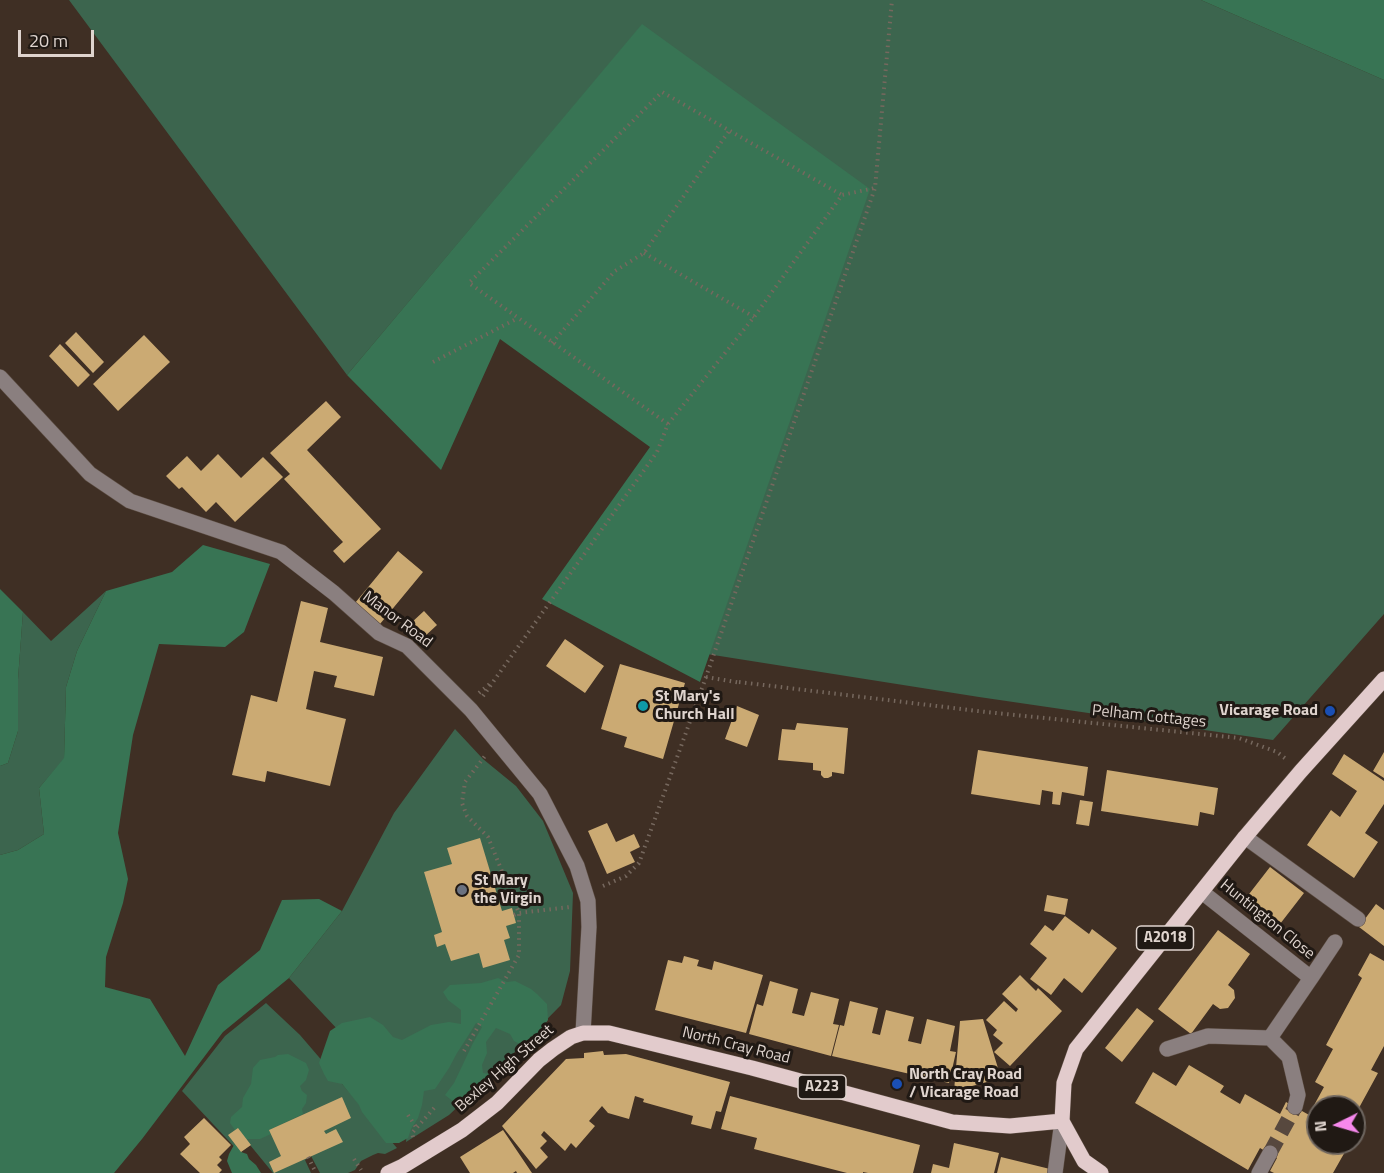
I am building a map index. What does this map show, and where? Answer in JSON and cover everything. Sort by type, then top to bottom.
[{"type":"main road","name":"A2018","points":[[1062,1121],[1064,1083],[1076,1049],[1245,837],[1301,771],[1383,682]]},
{"type":"main road","name":"North Cray Road","points":[[584,1033],[609,1033],[752,1068],[952,1122],[1010,1126],[1062,1121]]},
{"type":"main road","name":"Bexley High Street","points":[[388,1173],[462,1130],[496,1103],[539,1060],[571,1037],[584,1033]]},
{"type":"main road","points":[[1062,1121],[1084,1161],[1101,1173]]},
{"type":"street","name":"Manor Road","points":[[0,376],[90,474],[130,501],[281,552],[334,593],[380,633],[407,646],[471,710],[540,794],[577,866],[588,901],[584,1033]]},
{"type":"street","points":[[1245,837],[1358,920]]},
{"type":"street","name":"Huntington Close","points":[[1202,892],[1311,978],[1270,1038]]},
{"type":"street","points":[[1311,978],[1335,942]]},
{"type":"street","points":[[1167,1049],[1208,1036],[1270,1038],[1289,1057],[1298,1095],[1296,1107]]},
{"type":"street","points":[[1055,1173],[1062,1121]]},
{"type":"street","points":[[1259,1173],[1270,1154]]},
{"type":"path","points":[[599,888],[626,876],[639,863],[875,188],[892,0]]},
{"type":"path","points":[[668,424],[469,283],[662,92],[842,195],[875,188]]},
{"type":"path","points":[[552,343],[615,271],[644,253],[729,131]]},
{"type":"path","points":[[495,680],[657,452],[668,424],[754,317],[842,195]]},
{"type":"path","points":[[644,253],[754,317]]},
{"type":"path","points":[[433,362],[518,318]]},
{"type":"path","name":"Pelham Cottages","points":[[706,676],[750,686],[760,684],[986,712],[1239,738],[1277,752],[1301,771]]},
{"type":"path","points":[[464,1051],[519,955],[516,914],[488,837],[467,816],[462,802],[465,782],[496,741]]},
{"type":"path","points":[[516,914],[577,906]]},
{"type":"path","points":[[419,1144],[412,1132],[418,1129],[435,1107]]},
{"type":"path","points":[[408,1115],[418,1129]]},
{"type":"path","points":[[308,1157],[316,1173]]},
{"type":"path","points":[[354,1159],[361,1170]]},
{"type":"green space","points":[[69,0],[1201,0],[1384,80],[1384,614],[1273,740],[707,654],[642,25],[347,375]]},
{"type":"green space","points":[[1201,0],[1384,0],[1384,80]]},
{"type":"green space","points":[[642,24],[870,189],[700,682],[542,599],[650,447],[500,339],[441,470],[347,375]]},
{"type":"green space","points":[[203,545],[270,564],[244,632],[225,647],[159,644],[133,735],[118,833],[128,879],[106,957],[105,987],[150,999],[185,1056],[218,985],[260,950],[282,900],[319,899],[342,911],[289,978],[223,1032],[114,1173],[0,1173],[0,855],[18,850],[44,834],[39,788],[64,758],[66,687],[77,651],[106,591],[172,572]]},
{"type":"green space","points":[[0,589],[23,612],[18,679],[18,731],[8,763],[0,766]]},
{"type":"green space","points":[[106,591],[77,651],[66,687],[64,759],[39,788],[44,834],[18,850],[0,855],[0,766],[8,763],[18,731],[18,679],[23,612],[51,641]]},
{"type":"green space","points":[[455,729],[483,759],[516,786],[543,821],[573,893],[570,971],[561,1005],[449,1115],[406,1142],[409,1105],[289,978],[342,911],[394,813]]},
{"type":"green space","points":[[498,978],[507,982],[515,981],[537,994],[547,1004],[548,1020],[525,1047],[514,1041],[510,1034],[496,1028],[486,1042],[487,1053],[482,1065],[483,1073],[489,1074],[493,1081],[466,1102],[454,1102],[445,1095],[454,1083],[482,1027],[476,1023],[435,1089],[424,1091],[418,1118],[408,1138],[399,1143],[386,1143],[342,1084],[328,1081],[324,1074],[319,1063],[330,1031],[342,1023],[370,1017],[383,1025],[393,1037],[402,1040],[431,1025],[449,1022],[461,1024],[461,1010],[448,1000],[443,992],[450,985],[481,983]]},
{"type":"green space","points":[[266,1003],[300,1035],[397,1148],[361,1161],[355,1170],[348,1173],[320,1173],[311,1156],[305,1160],[311,1173],[273,1173],[250,1145],[241,1152],[243,1156],[182,1091],[225,1036]]},
{"type":"green space","points":[[288,1054],[306,1063],[309,1070],[306,1080],[300,1086],[307,1095],[302,1109],[303,1114],[269,1130],[271,1134],[260,1139],[246,1139],[238,1128],[235,1130],[230,1123],[231,1117],[242,1107],[243,1098],[251,1084],[253,1068],[260,1060]]},
{"type":"green space","points":[[234,1145],[247,1154],[261,1173],[232,1173],[227,1161]]},
{"type":"building","points":[[76,332],[104,362],[93,373],[65,343]]},
{"type":"building","points":[[144,335],[170,362],[118,411],[93,384]]},
{"type":"building","points":[[60,344],[90,375],[78,387],[49,356]]},
{"type":"building","points":[[326,401],[341,417],[307,450],[381,529],[344,563],[333,551],[343,542],[284,479],[290,474],[270,453]]},
{"type":"building","points":[[218,454],[241,478],[263,457],[283,477],[235,522],[216,502],[206,512],[182,487],[179,489],[166,476],[187,456],[201,471]]},
{"type":"building","points":[[398,551],[423,572],[380,624],[355,603]]},
{"type":"building","points":[[301,601],[328,608],[320,642],[383,657],[374,696],[334,687],[337,676],[314,671],[306,709],[346,719],[330,786],[267,771],[265,782],[232,775],[251,695],[277,702]]},
{"type":"building","points":[[424,611],[437,625],[424,637],[411,623]]},
{"type":"building","points":[[565,639],[604,666],[585,693],[546,666]]},
{"type":"building","name":"St Mary's Church Hall","points":[[620,664],[685,683],[663,759],[624,747],[627,737],[601,729]]},
{"type":"building","points":[[737,706],[759,715],[747,747],[725,739]]},
{"type":"building","points":[[797,723],[848,728],[844,774],[832,772],[832,776],[824,778],[821,771],[813,770],[813,763],[778,760],[782,729],[795,730]]},
{"type":"building","points":[[978,750],[1088,767],[1084,796],[1062,792],[1060,805],[1052,804],[1053,792],[1042,790],[1040,805],[971,794]]},
{"type":"building","points":[[1384,752],[1384,778],[1373,771]]},
{"type":"building","points":[[1344,754],[1384,781],[1384,804],[1365,833],[1378,842],[1354,878],[1307,845],[1331,810],[1340,817],[1357,791],[1332,774]]},
{"type":"building","points":[[1107,770],[1218,788],[1214,815],[1200,812],[1198,826],[1101,811]]},
{"type":"building","points":[[1080,800],[1093,802],[1089,826],[1076,824]]},
{"type":"building","points":[[607,823],[616,842],[634,834],[640,847],[630,852],[635,862],[607,874],[588,831]]},
{"type":"building","name":"St Mary the Virgin","points":[[480,838],[502,911],[512,908],[516,923],[506,926],[510,938],[504,940],[510,960],[483,968],[479,953],[451,961],[445,944],[437,947],[434,935],[442,932],[424,872],[452,864],[447,848]]},
{"type":"building","points":[[1270,867],[1304,893],[1280,924],[1246,898]]},
{"type":"building","points":[[1047,895],[1068,899],[1065,915],[1044,911]]},
{"type":"building","points":[[1376,904],[1384,910],[1384,946],[1359,927]]},
{"type":"building","points":[[1065,916],[1089,934],[1092,929],[1117,948],[1082,993],[1064,978],[1051,995],[1030,979],[1047,958],[1030,944],[1045,925],[1053,931]]},
{"type":"building","points":[[1218,930],[1250,954],[1228,985],[1234,990],[1235,998],[1228,1008],[1220,1009],[1213,1004],[1191,1034],[1158,1009]]},
{"type":"building","points":[[1370,953],[1384,961],[1384,1046],[1371,1070],[1378,1073],[1366,1095],[1320,1095],[1324,1087],[1315,1082],[1333,1049],[1326,1045],[1362,978],[1358,975]]},
{"type":"building","points":[[684,956],[699,960],[697,966],[712,970],[714,961],[763,975],[746,1033],[655,1010],[668,960],[682,963]]},
{"type":"building","points":[[1020,975],[1036,991],[1038,988],[1062,1011],[1010,1066],[994,1052],[1003,1043],[993,1035],[997,1030],[986,1020],[1004,1001],[1016,1012],[1018,1009],[1002,994]]},
{"type":"building","points":[[770,981],[798,989],[792,1013],[804,1016],[811,992],[839,999],[833,1024],[839,1025],[831,1056],[749,1034],[757,1004],[763,1006]]},
{"type":"building","points":[[850,1001],[878,1008],[872,1033],[880,1035],[886,1010],[914,1017],[908,1041],[921,1044],[927,1019],[955,1026],[950,1051],[956,1052],[949,1083],[832,1056],[840,1025],[844,1026]]},
{"type":"building","points":[[1137,1008],[1154,1021],[1122,1062],[1105,1048]]},
{"type":"building","points":[[983,1019],[1001,1078],[954,1091],[960,1021]]},
{"type":"building","points":[[603,1051],[604,1055],[626,1054],[730,1082],[721,1112],[716,1111],[711,1129],[691,1124],[693,1116],[643,1102],[644,1099],[635,1096],[629,1119],[608,1113],[602,1106],[589,1121],[595,1126],[576,1148],[571,1143],[565,1151],[544,1131],[541,1135],[547,1141],[540,1148],[548,1157],[536,1169],[502,1126],[566,1059],[584,1058],[584,1053]]},
{"type":"building","points":[[1189,1065],[1224,1086],[1220,1092],[1240,1104],[1245,1094],[1280,1114],[1286,1102],[1306,1113],[1306,1155],[1343,1155],[1333,1173],[1274,1173],[1270,1171],[1277,1158],[1260,1148],[1248,1170],[1135,1103],[1153,1072],[1176,1086]]},
{"type":"building","points":[[730,1096],[920,1145],[913,1173],[847,1173],[754,1149],[757,1138],[721,1129]]},
{"type":"building","points":[[342,1097],[351,1118],[324,1131],[326,1134],[336,1129],[343,1142],[274,1173],[269,1162],[281,1156],[269,1130]]},
{"type":"building","points":[[204,1118],[231,1145],[219,1157],[222,1160],[217,1165],[222,1170],[219,1173],[200,1173],[180,1154],[190,1144],[184,1137]]},
{"type":"building","points":[[238,1128],[251,1145],[241,1152],[228,1135]]},
{"type":"building","points":[[503,1130],[532,1173],[517,1173],[516,1171],[513,1173],[470,1173],[460,1157]]},
{"type":"building","points":[[954,1143],[999,1153],[994,1173],[931,1173],[933,1164],[949,1168]]},
{"type":"building","points":[[1001,1157],[1050,1169],[1049,1173],[997,1173]]},
{"type":"tunnel","points":[[1270,1153],[1295,1107]]},
{"type":"place","name":"St Mary's Church Hall","points":[[643,706]]},
{"type":"place","name":"Vicarage Road","points":[[1330,711]]},
{"type":"place","name":"St Mary the Virgin","points":[[462,890]]},
{"type":"place","name":"North Cray Road / Vicarage Road","points":[[897,1084]]}]
